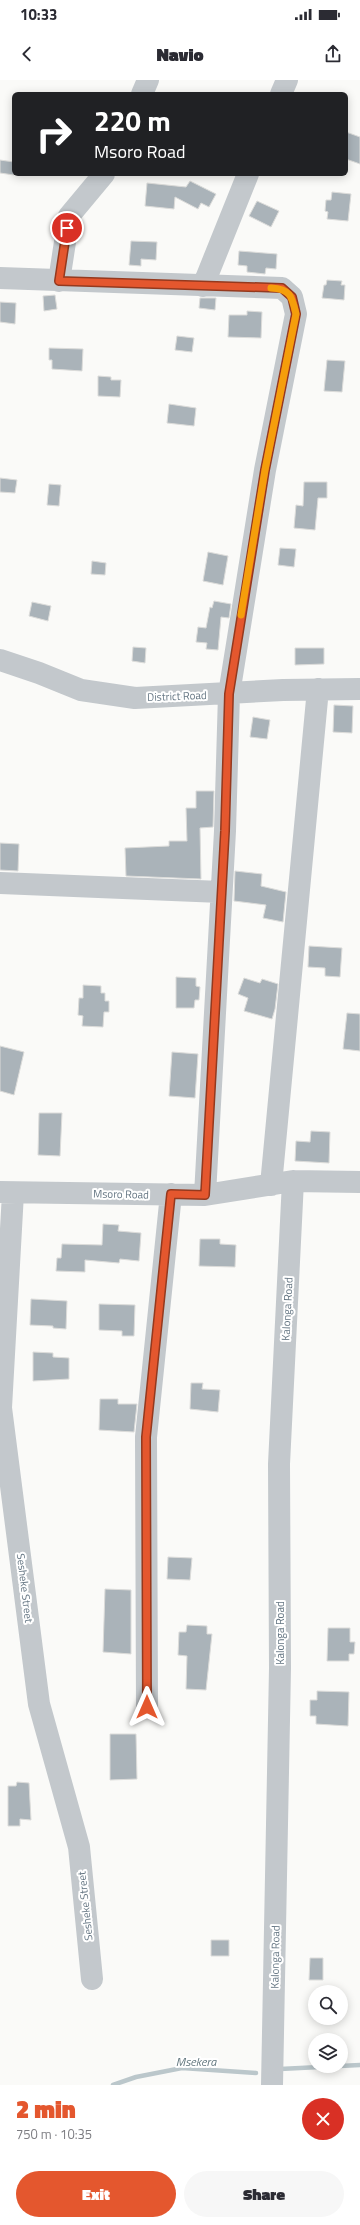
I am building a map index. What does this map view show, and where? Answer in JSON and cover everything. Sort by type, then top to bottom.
[{"type":"street","points":[[143,92],[148,80]]},
{"type":"street","points":[[282,92],[287,80]]},
{"type":"street","points":[[59,281],[69,216],[102,176]]},
{"type":"street","points":[[203,286],[247,176]]},
{"type":"street","points":[[0,278],[282,288],[292,297],[296,314],[265,470],[229,694],[221,892],[205,1195]]},
{"type":"street","name":"District Road","points":[[0,660],[39,673],[81,690],[135,698],[318,689],[360,689]]},
{"type":"street","points":[[270,1185],[318,689]]},
{"type":"street","points":[[0,883],[221,892]]},
{"type":"street","name":"Msoro Road","points":[[6,1192],[205,1195],[293,1181],[360,1182]]},
{"type":"street","name":"Kalonga Road","points":[[272,2085],[280,1668],[279,1464],[293,1181]]},
{"type":"street","name":"Sesheke Street","points":[[6,1192],[2,1408],[40,1704],[79,1847],[92,1979]]},
{"type":"street","points":[[147,1707],[146,1437],[171,1194]]},
{"type":"building","points":[[348,133],[360,137],[360,164],[348,160]]},
{"type":"building","points":[[0,160],[12,162],[12,175],[0,173]]},
{"type":"building","points":[[190,181],[216,194],[209,207],[201,203],[198,209],[175,197],[174,209],[145,206],[147,183],[186,187]]},
{"type":"building","points":[[332,192],[351,194],[348,221],[327,219],[328,212],[325,211],[326,200],[331,200]]},
{"type":"building","points":[[257,201],[279,211],[271,227],[249,216]]},
{"type":"building","points":[[131,241],[157,242],[156,260],[141,259],[141,266],[129,265]]},
{"type":"building","points":[[239,251],[277,254],[276,269],[266,268],[265,274],[247,272],[247,266],[238,265]]},
{"type":"building","points":[[327,280],[342,281],[341,285],[345,285],[344,300],[322,298],[324,285],[326,285]]},
{"type":"building","points":[[55,295],[57,309],[44,311],[43,296]]},
{"type":"building","points":[[200,298],[216,298],[215,310],[199,308]]},
{"type":"building","points":[[0,302],[16,303],[15,324],[0,322]]},
{"type":"building","points":[[247,311],[262,312],[261,338],[228,337],[229,315],[247,315]]},
{"type":"building","points":[[177,336],[194,338],[192,352],[175,350]]},
{"type":"building","points":[[49,348],[83,349],[82,371],[52,369],[52,360],[49,360]]},
{"type":"building","points":[[327,360],[345,361],[342,392],[324,391]]},
{"type":"building","points":[[98,376],[111,377],[111,380],[121,380],[120,397],[98,396]]},
{"type":"building","points":[[169,404],[196,408],[194,426],[167,423]]},
{"type":"building","points":[[0,478],[17,480],[15,493],[0,492]]},
{"type":"building","points":[[304,482],[327,482],[327,498],[318,498],[315,530],[294,528],[296,505],[303,506]]},
{"type":"building","points":[[49,484],[61,485],[59,506],[47,505]]},
{"type":"building","points":[[280,548],[296,549],[294,567],[278,565]]},
{"type":"building","points":[[208,552],[228,556],[223,585],[203,581]]},
{"type":"building","points":[[92,561],[106,563],[105,575],[91,574]]},
{"type":"building","points":[[214,601],[231,604],[229,618],[221,617],[218,650],[206,649],[207,643],[196,642],[198,627],[206,628],[210,607],[212,608]]},
{"type":"building","points":[[32,602],[51,606],[48,621],[29,616]]},
{"type":"building","points":[[133,647],[146,648],[145,663],[132,661]]},
{"type":"building","points":[[295,648],[324,648],[324,664],[295,665]]},
{"type":"building","points":[[334,705],[353,706],[352,733],[333,732]]},
{"type":"building","points":[[253,717],[270,720],[267,739],[250,737]]},
{"type":"building","points":[[196,791],[214,791],[213,827],[200,828],[201,879],[126,876],[125,848],[169,846],[169,841],[187,841],[186,808],[196,808]]},
{"type":"building","points":[[0,843],[19,844],[18,871],[0,870]]},
{"type":"building","points":[[235,871],[262,874],[261,886],[286,892],[283,922],[263,918],[266,905],[234,901]]},
{"type":"building","points":[[309,946],[342,948],[340,977],[325,976],[325,968],[308,967]]},
{"type":"building","points":[[176,977],[196,978],[196,986],[200,987],[199,1000],[195,1000],[194,1008],[176,1008]]},
{"type":"building","points":[[244,978],[260,983],[262,979],[278,984],[275,1009],[272,1019],[244,1011],[248,998],[238,994]]},
{"type":"building","points":[[83,985],[101,986],[101,993],[105,993],[105,1001],[109,1001],[109,1012],[104,1012],[103,1027],[82,1026],[83,1016],[78,1015],[79,998],[83,998]]},
{"type":"building","points":[[347,1013],[360,1014],[360,1051],[343,1049]]},
{"type":"building","points":[[0,1046],[24,1052],[14,1095],[0,1091]]},
{"type":"building","points":[[172,1052],[198,1054],[195,1098],[169,1096]]},
{"type":"building","points":[[39,1113],[62,1113],[60,1156],[38,1155]]},
{"type":"building","points":[[311,1131],[330,1132],[329,1163],[295,1161],[296,1141],[310,1142]]},
{"type":"building","points":[[103,1224],[119,1225],[118,1231],[141,1233],[139,1261],[120,1259],[119,1263],[85,1260],[85,1272],[56,1271],[57,1258],[61,1258],[62,1244],[102,1245]]},
{"type":"building","points":[[200,1239],[220,1239],[220,1244],[236,1245],[235,1267],[199,1266]]},
{"type":"building","points":[[31,1299],[67,1301],[66,1329],[53,1328],[53,1326],[30,1325]]},
{"type":"building","points":[[99,1304],[135,1305],[134,1336],[122,1336],[122,1331],[99,1330]]},
{"type":"building","points":[[33,1352],[53,1353],[53,1357],[69,1358],[69,1379],[33,1381]]},
{"type":"building","points":[[191,1383],[203,1383],[202,1389],[220,1390],[218,1412],[190,1409]]},
{"type":"building","points":[[100,1399],[118,1399],[118,1404],[137,1404],[134,1432],[99,1430]]},
{"type":"building","points":[[168,1557],[192,1558],[190,1580],[167,1579]]},
{"type":"building","points":[[105,1589],[131,1590],[131,1654],[103,1652]]},
{"type":"building","points":[[187,1625],[207,1626],[207,1634],[212,1634],[206,1690],[186,1689],[187,1656],[178,1655],[179,1632],[186,1632]]},
{"type":"building","points":[[328,1628],[350,1628],[350,1642],[355,1642],[354,1654],[349,1654],[349,1661],[327,1661]]},
{"type":"building","points":[[317,1691],[349,1692],[348,1726],[316,1724],[316,1716],[310,1716],[310,1700],[317,1700]]},
{"type":"building","points":[[110,1734],[136,1734],[137,1779],[110,1780]]},
{"type":"building","points":[[17,1782],[29,1783],[31,1820],[20,1819],[20,1826],[8,1826],[8,1786],[16,1786]]},
{"type":"building","points":[[211,1940],[229,1940],[229,1956],[211,1956]]},
{"type":"building","points":[[310,1958],[323,1958],[323,1980],[309,1980]]},
{"type":"waterway","name":"Msekera","points":[[280,2069],[360,2065]]},
{"type":"waterway","name":"Msekera","points":[[113,2085],[136,2077],[182,2068],[256,2073]]},
{"type":"slow traffic","points":[[241,615],[265,470],[296,314],[292,297],[282,288],[271,288]]},
{"type":"route","points":[[67,228],[59,281],[282,288],[292,297],[296,314],[265,470],[229,694],[225,831],[205,1195],[171,1194],[146,1437],[147,1707]]}]
